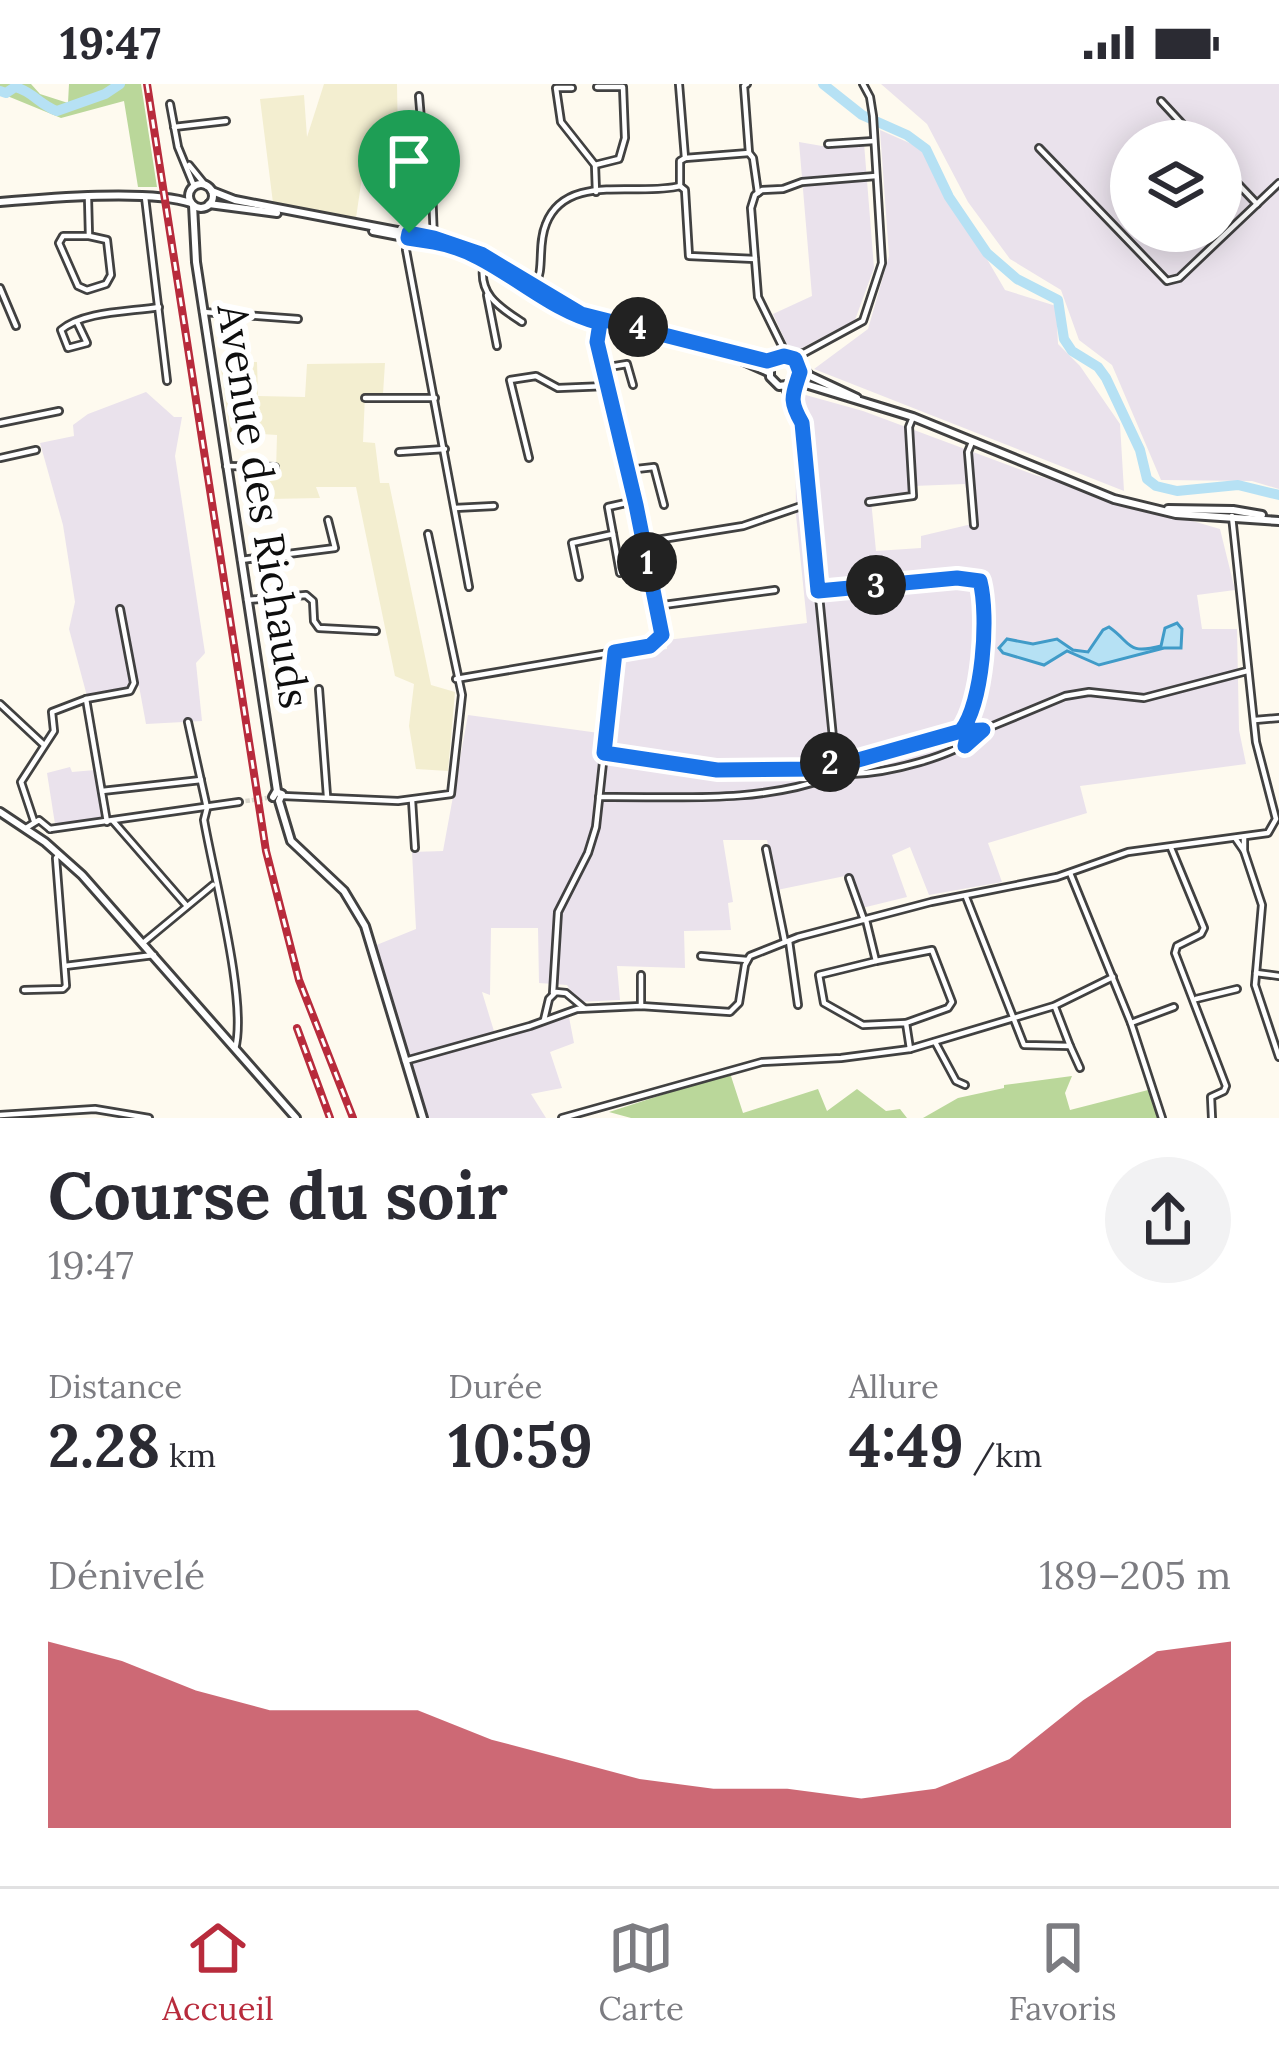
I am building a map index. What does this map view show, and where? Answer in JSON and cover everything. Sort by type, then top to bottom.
[{"type":"street","points":[[679,84],[685,158]]},
{"type":"street","points":[[747,84],[748,153],[753,158],[758,193],[752,208],[758,297],[783,357],[769,373]]},
{"type":"street","points":[[0,202],[176,197],[192,204],[235,205],[434,240],[486,260],[565,313],[748,356],[783,357],[804,353],[864,319],[881,263],[874,125],[863,84]]},
{"type":"street","points":[[595,165],[620,160],[625,138],[623,87],[597,87]]},
{"type":"street","points":[[572,88],[556,88],[558,114],[595,165],[596,192]]},
{"type":"street","points":[[419,95],[423,144],[431,161],[434,240]]},
{"type":"street","points":[[1161,101],[1179,120]]},
{"type":"street","points":[[170,104],[192,189]]},
{"type":"street","points":[[174,127],[226,121]]},
{"type":"street","points":[[828,144],[874,141]]},
{"type":"street","points":[[1039,148],[1167,281],[1178,278],[1279,183]]},
{"type":"street","points":[[680,186],[680,161],[685,158],[748,153]]},
{"type":"street","points":[[185,161],[209,188],[235,200],[408,236]]},
{"type":"street","points":[[758,193],[802,182],[876,176]]},
{"type":"street","points":[[533,290],[540,277],[539,241],[550,214],[568,195],[680,186],[685,190],[689,256],[755,260]]},
{"type":"street","points":[[176,197],[209,188]]},
{"type":"street","points":[[192,230],[206,206],[209,188]]},
{"type":"street","name":"Avenue des Richauds","points":[[192,189],[192,230],[203,312],[276,797],[291,841],[344,891],[359,913],[423,1118]]},
{"type":"street","points":[[1242,189],[1257,205]]},
{"type":"street","points":[[145,196],[166,381]]},
{"type":"street","points":[[88,198],[89,236]]},
{"type":"street","points":[[63,236],[89,236],[107,240],[111,275],[106,284],[87,290],[78,286],[59,243],[63,236]]},
{"type":"street","points":[[408,236],[406,250],[469,587]]},
{"type":"street","points":[[486,260],[482,271],[497,346]]},
{"type":"street","points":[[0,289],[16,326]]},
{"type":"street","points":[[488,295],[523,322]]},
{"type":"street","points":[[77,322],[87,343],[68,348],[61,330],[77,322],[159,307]]},
{"type":"street","points":[[203,312],[298,319]]},
{"type":"street","points":[[600,321],[729,356],[769,373],[776,384],[857,398]]},
{"type":"street","points":[[456,679],[650,646],[660,640],[644,542],[597,342],[600,321]]},
{"type":"street","points":[[804,353],[790,385],[802,423],[837,748],[851,774]]},
{"type":"street","points":[[783,357],[857,398],[1114,499],[1176,514],[1233,512],[1279,520]]},
{"type":"street","points":[[603,368],[627,364],[633,385]]},
{"type":"street","points":[[529,458],[510,380],[536,376],[558,388],[608,386]]},
{"type":"street","points":[[365,398],[435,398]]},
{"type":"street","points":[[0,423],[59,411]]},
{"type":"street","points":[[869,502],[913,496],[909,427],[913,417]]},
{"type":"street","points":[[972,441],[968,452],[974,525]]},
{"type":"street","points":[[399,452],[445,449]]},
{"type":"street","points":[[0,458],[36,450]]},
{"type":"street","points":[[226,466],[275,467]]},
{"type":"street","points":[[628,470],[654,466],[664,505]]},
{"type":"street","points":[[620,573],[608,507],[635,501]]},
{"type":"street","points":[[644,542],[742,526],[810,503]]},
{"type":"street","points":[[455,508],[494,506]]},
{"type":"street","points":[[405,1061],[584,1007],[730,1012],[740,1003],[747,959],[787,941],[1070,873],[1128,852],[1268,833],[1276,822],[1253,721],[1233,512]]},
{"type":"street","points":[[241,560],[335,548],[328,520]]},
{"type":"street","points":[[276,797],[412,800],[447,797],[452,792],[462,698],[428,534]]},
{"type":"street","points":[[579,577],[572,543],[613,534]]},
{"type":"street","points":[[818,591],[957,578],[980,581],[985,635],[970,718],[961,731]]},
{"type":"street","points":[[655,606],[775,590]]},
{"type":"street","points":[[247,600],[311,596],[319,628],[376,631]]},
{"type":"street","points":[[34,820],[21,782],[54,731],[52,712],[86,699],[130,691],[134,683],[120,609]]},
{"type":"street","points":[[544,1020],[557,977],[558,912],[591,845],[615,652]]},
{"type":"street","points":[[599,797],[752,794],[794,789],[830,777],[843,782],[851,774],[872,773],[965,746],[983,730],[1065,696],[1089,692],[1144,698],[1247,671]]},
{"type":"street","points":[[319,688],[327,796]]},
{"type":"street","points":[[86,699],[110,821],[187,906]]},
{"type":"street","points":[[0,704],[44,746]]},
{"type":"street","points":[[1253,721],[1279,718]]},
{"type":"street","points":[[188,722],[207,808],[204,820],[237,1000],[235,1048]]},
{"type":"street","points":[[604,753],[717,770],[827,768],[842,759],[983,730]]},
{"type":"street","points":[[961,731],[967,737],[965,746]]},
{"type":"street","points":[[827,768],[830,777]]},
{"type":"street","points":[[102,791],[201,780]]},
{"type":"street","points":[[412,800],[415,848]]},
{"type":"street","points":[[50,829],[239,802]]},
{"type":"street","points":[[0,812],[59,854],[296,1118]]},
{"type":"street","points":[[26,829],[34,820]]},
{"type":"street","points":[[34,820],[50,829]]},
{"type":"street","points":[[45,842],[50,829]]},
{"type":"street","points":[[1244,837],[1244,851]]},
{"type":"street","points":[[1235,838],[1262,905],[1255,986],[1279,1057]]},
{"type":"street","points":[[1171,848],[1204,928],[1177,946],[1175,953],[1226,1086],[1211,1096],[1212,1118]]},
{"type":"street","points":[[766,850],[798,1006]]},
{"type":"street","points":[[24,990],[65,989],[59,854]]},
{"type":"street","points":[[1070,873],[1131,1023],[1162,1118]]},
{"type":"street","points":[[849,878],[876,961]]},
{"type":"street","points":[[143,943],[214,884]]},
{"type":"street","points":[[966,896],[1024,1045],[1070,1046]]},
{"type":"street","points":[[932,950],[952,1002],[949,1008],[906,1023],[863,1025],[824,1003],[819,975],[932,950]]},
{"type":"street","points":[[64,966],[154,956]]},
{"type":"street","points":[[701,956],[747,959]]},
{"type":"street","points":[[1256,974],[1279,976]]},
{"type":"street","points":[[640,1006],[641,975]]},
{"type":"street","points":[[557,977],[563,992],[584,1007]]},
{"type":"street","points":[[562,1118],[762,1062],[910,1049],[1054,1006],[1113,977]]},
{"type":"street","points":[[1194,1000],[1237,989]]},
{"type":"street","points":[[553,993],[563,992]]},
{"type":"street","points":[[562,1013],[571,999]]},
{"type":"street","points":[[549,1006],[562,1013]]},
{"type":"street","points":[[1054,1006],[1080,1068]]},
{"type":"street","points":[[1131,1023],[1174,1007]]},
{"type":"street","points":[[906,1023],[910,1049]]},
{"type":"street","points":[[934,1042],[956,1081],[964,1085]]},
{"type":"street","points":[[0,1115],[95,1109],[143,1118]]},
{"type":"shaded area","points":[[324,84],[397,84],[398,144],[368,136],[356,218],[273,203],[260,99],[304,95],[307,137]]},
{"type":"shaded area","points":[[881,84],[1279,84],[1279,489],[1252,481],[1161,480],[1112,365],[1079,340],[1061,290],[1010,259],[968,202],[927,124]]},
{"type":"shaded area","points":[[880,130],[923,149],[1005,290],[1056,306],[1058,344],[1080,366],[1120,424],[1124,491],[814,369],[868,329],[889,256]]},
{"type":"shaded area","points":[[799,142],[822,146],[864,143],[874,268],[855,320],[800,349],[789,349],[773,314],[812,296]]},
{"type":"shaded area","points":[[220,362],[257,362],[258,396],[305,397],[307,364],[385,363],[383,394],[365,395],[363,442],[375,443],[380,483],[389,483],[431,685],[455,692],[448,771],[416,769],[409,726],[414,684],[395,676],[356,487],[316,487],[320,498],[269,499],[277,435],[230,432]]},
{"type":"shaded area","points":[[146,392],[174,417],[182,417],[175,456],[205,653],[196,663],[202,721],[146,724],[139,686],[87,696],[69,629],[75,602],[63,525],[40,443],[74,436],[73,425],[88,414]]},
{"type":"shaded area","points":[[795,392],[863,411],[1035,475],[1220,529],[1235,590],[1197,595],[1202,629],[1237,629],[1239,730],[1246,764],[1080,786],[1087,813],[988,843],[1002,882],[929,895],[910,847],[892,855],[907,897],[858,909],[845,876],[777,890],[767,840],[723,840],[733,902],[728,903],[731,930],[684,931],[685,968],[617,966],[620,1000],[578,1002],[567,985],[539,983],[538,928],[491,928],[490,995],[482,992],[497,1041],[569,1017],[574,1043],[550,1052],[562,1088],[531,1094],[546,1118],[427,1118],[374,946],[416,929],[412,852],[443,851],[468,715],[599,733],[608,657],[667,649],[667,640],[807,623],[796,515]],"holes":[[[965,484],[972,524],[921,536],[921,548],[876,551],[871,500],[911,495],[913,486]]]},
{"type":"shaded area","points":[[70,767],[72,772],[95,770],[104,818],[55,824],[47,773]]},
{"type":"green space","points":[[0,84],[31,84],[40,94],[68,103],[69,84],[141,84],[157,187],[138,187],[124,101],[61,118],[0,93]]},
{"type":"green space","points":[[730,1073],[743,1113],[818,1089],[827,1111],[857,1089],[886,1111],[900,1109],[907,1118],[631,1118],[609,1112]]},
{"type":"green space","points":[[1072,1076],[1065,1093],[1070,1110],[1152,1089],[1157,1118],[923,1118],[958,1098],[1004,1085]]},
{"type":"water","points":[[1177,623],[1182,629],[1181,648],[1099,665],[1067,651],[1044,665],[999,648],[1007,639],[1033,644],[1057,639],[1073,650],[1088,652],[1109,627],[1130,646],[1150,648],[1161,646],[1165,628]]},
{"type":"waterway","points":[[0,91],[21,89],[57,111],[120,84]]},
{"type":"waterway","points":[[823,84],[862,115],[926,149],[949,197],[987,253],[1017,279],[1058,300],[1064,339],[1106,378],[1140,450],[1147,479],[1177,491],[1238,485],[1279,495]]},
{"type":"tunnel","points":[[239,802],[267,798]]},
{"type":"railway","points":[[147,84],[266,851],[299,980],[353,1118]]},
{"type":"railway","points":[[297,1028],[330,1118]]},
{"type":"route","points":[[409,233],[408,238],[434,242],[434,238],[465,246],[581,314],[767,361],[784,356],[795,359],[800,372],[793,385],[794,409],[802,423],[818,591],[957,578],[980,581],[985,635],[970,718],[961,731],[967,737],[965,746],[983,730],[961,731],[851,762],[835,758],[827,768],[819,769],[717,770],[604,753],[615,652],[650,646],[662,635],[597,342],[600,323],[565,313],[459,248],[434,242],[434,238],[409,233]]}]
